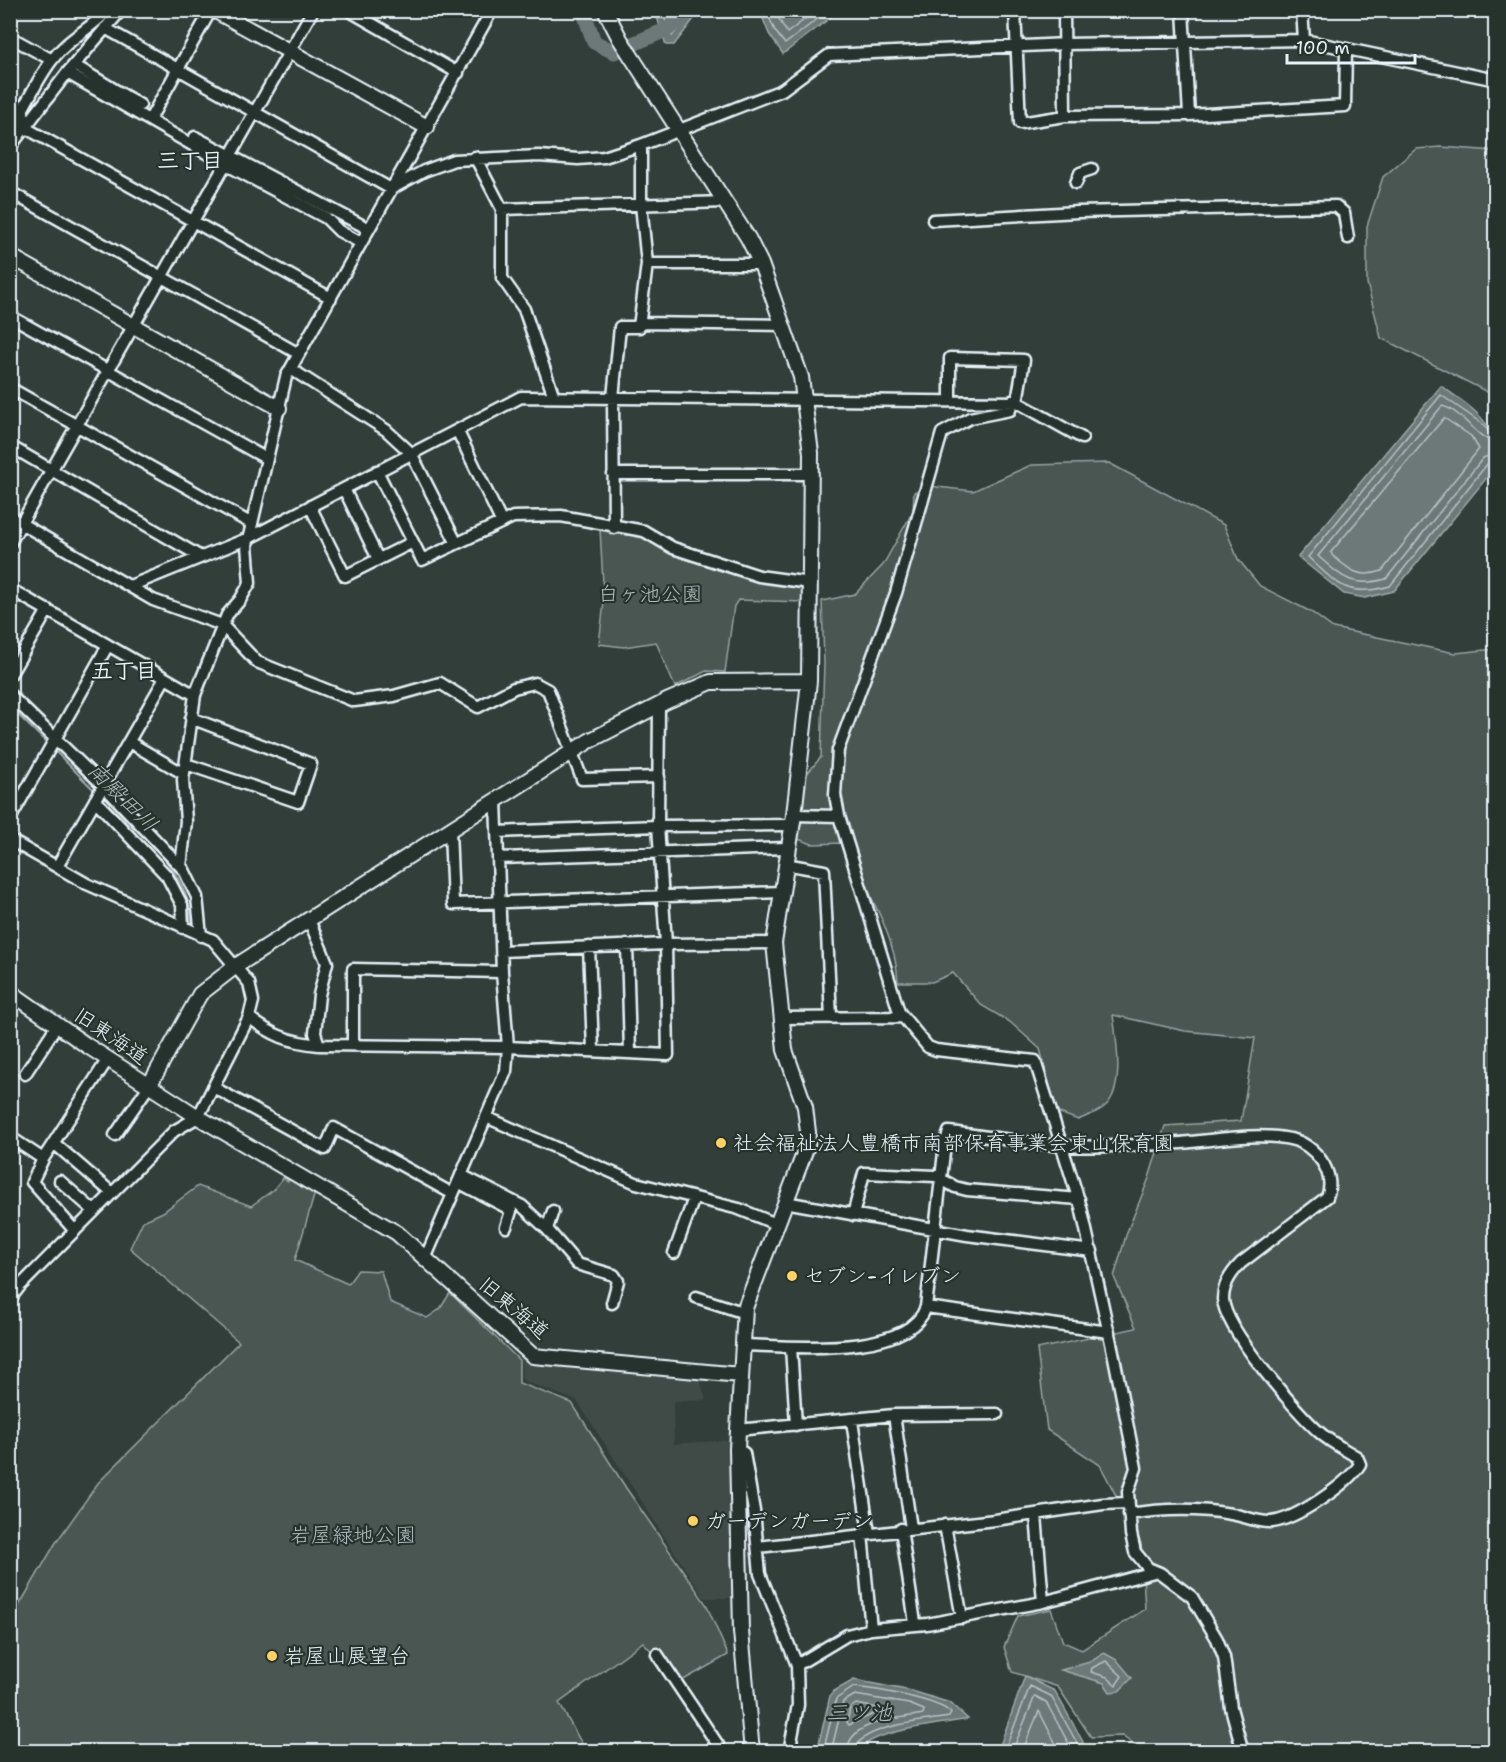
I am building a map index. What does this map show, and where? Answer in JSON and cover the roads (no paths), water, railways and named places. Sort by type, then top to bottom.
[{"type":"street","points":[[10,130],[52,60],[70,40],[97,23],[108,10]]},
{"type":"street","points":[[10,147],[70,69],[121,10]]},
{"type":"street","points":[[151,116],[212,10],[427,128]]},
{"type":"street","points":[[10,543],[313,10]]},
{"type":"street","points":[[348,10],[458,73]]},
{"type":"street","points":[[181,867],[186,821],[185,769],[195,695],[226,615],[240,600],[250,583],[249,538],[279,408],[291,369],[492,10]]},
{"type":"street","points":[[605,10],[620,39],[725,202],[761,264],[784,325],[806,400],[811,474],[809,681],[793,820],[780,892],[774,943],[785,1050],[805,1107],[808,1132],[807,1146],[753,1284],[745,1313],[737,1449],[741,1631],[752,1752]]},
{"type":"street","points":[[1014,10],[1020,123],[1065,116],[1189,115],[1345,106],[1346,49]]},
{"type":"street","points":[[1064,10],[1065,116]]},
{"type":"street","points":[[1183,10],[1189,115]]},
{"type":"street","points":[[1302,10],[1304,40]]},
{"type":"street","points":[[105,28],[391,189]]},
{"type":"street","points":[[10,37],[52,60]]},
{"type":"street","points":[[391,189],[424,171],[454,160],[476,157],[539,156],[578,159],[604,157],[641,145],[782,90],[829,55],[1066,44],[1304,40],[1496,80]]},
{"type":"street","points":[[70,69],[326,218],[339,231],[361,243]]},
{"type":"street","points":[[10,103],[23,111]]},
{"type":"street","points":[[23,111],[24,127]]},
{"type":"street","points":[[24,127],[331,298]]},
{"type":"street","points":[[614,528],[613,398],[620,327],[639,327],[647,264],[640,204],[641,145]]},
{"type":"street","points":[[476,157],[502,208],[502,278],[524,309],[554,397]]},
{"type":"street","points":[[229,161],[369,229]]},
{"type":"street","points":[[1076,183],[1080,173],[1092,169]]},
{"type":"street","points":[[10,192],[299,354]]},
{"type":"street","points":[[502,208],[725,202]]},
{"type":"street","points":[[933,220],[1089,212],[1335,206],[1344,213],[1348,238]]},
{"type":"street","points":[[10,256],[279,408]]},
{"type":"street","points":[[647,264],[761,264]]},
{"type":"street","points":[[10,316],[267,459]]},
{"type":"street","points":[[639,323],[784,325]]},
{"type":"street","points":[[950,401],[950,358],[1024,360],[1015,402],[1010,410],[970,418],[942,433],[896,593],[838,750],[835,795],[839,816],[903,1017],[928,1047],[936,1050],[1035,1061],[1064,1146],[1092,1251],[1136,1468],[1128,1492],[1128,1508],[1135,1552],[1142,1562],[1154,1572],[1192,1597],[1217,1639],[1224,1657],[1230,1708],[1243,1752]]},
{"type":"street","points":[[291,369],[386,430],[411,453],[456,542]]},
{"type":"street","points":[[10,388],[252,524]]},
{"type":"street","points":[[130,586],[249,538],[520,397],[1015,402],[1082,438]]},
{"type":"street","points":[[457,430],[501,521]]},
{"type":"street","points":[[10,446],[201,557]]},
{"type":"street","points":[[377,471],[422,560],[513,517],[561,516],[614,528],[644,531],[673,548],[759,576],[810,583]]},
{"type":"street","points":[[613,474],[811,474]]},
{"type":"street","points":[[344,489],[378,559]]},
{"type":"street","points":[[310,506],[345,576],[413,542]]},
{"type":"street","points":[[10,517],[153,600],[222,625],[257,662],[354,701],[394,696],[440,683],[478,707],[514,688],[535,683],[548,690],[570,753],[582,779],[659,777]]},
{"type":"street","points":[[10,589],[195,695]]},
{"type":"street","points":[[10,675],[48,610]]},
{"type":"street","points":[[10,819],[108,645]]},
{"type":"street","points":[[58,865],[165,678]]},
{"type":"street","points":[[115,1135],[149,1086],[200,994],[236,966],[570,753],[659,705],[711,682],[809,681]]},
{"type":"street","points":[[10,695],[52,744],[98,792],[181,867],[197,897],[201,936]]},
{"type":"street","points":[[249,1017],[265,1030],[288,1041],[319,1045],[508,1047],[668,1054],[666,944],[658,826],[659,705]]},
{"type":"street","points":[[129,742],[185,769],[298,802],[311,764],[191,718]]},
{"type":"street","points":[[98,792],[167,876],[182,905],[183,928]]},
{"type":"street","points":[[425,1259],[506,1071],[508,1047],[502,972],[496,800]]},
{"type":"street","points":[[497,832],[793,820],[839,816]]},
{"type":"street","points":[[450,830],[453,904],[500,905],[780,892]]},
{"type":"street","points":[[10,840],[58,865],[87,884],[213,940],[249,983],[253,1002],[249,1017],[198,1117],[174,1131],[20,1286],[10,1299]]},
{"type":"street","points":[[498,858],[788,848]]},
{"type":"street","points":[[785,864],[824,871],[831,1018]]},
{"type":"street","points":[[309,920],[327,963],[319,995],[315,1034],[319,1045]]},
{"type":"street","points":[[502,951],[627,945],[774,943]]},
{"type":"street","points":[[627,945],[630,1052]]},
{"type":"street","points":[[589,947],[593,1050]]},
{"type":"street","points":[[352,1046],[353,969],[502,972]]},
{"type":"street","name":"旧東海道","points":[[10,992],[198,1117],[397,1233],[533,1356],[740,1376]]},
{"type":"street","points":[[782,1018],[903,1017]]},
{"type":"street","points":[[25,1074],[57,1025]]},
{"type":"street","points":[[75,1232],[32,1182],[43,1160],[108,1059]]},
{"type":"street","points":[[213,1087],[325,1149],[334,1128],[453,1194]]},
{"type":"street","points":[[486,1117],[636,1183],[739,1209],[776,1224]]},
{"type":"street","points":[[743,1346],[858,1345],[886,1339],[908,1329],[919,1320],[926,1308],[945,1144],[949,1132],[1064,1146],[1165,1144],[1265,1136],[1292,1139],[1312,1148],[1318,1155],[1330,1185],[1327,1197],[1322,1203],[1241,1263],[1230,1274],[1224,1288],[1223,1300],[1236,1331],[1271,1378],[1318,1431],[1357,1457],[1360,1464],[1354,1473],[1292,1516],[1273,1522],[1254,1521],[1233,1514],[1128,1508],[1103,1504],[1036,1515],[758,1547]]},
{"type":"street","points":[[10,1137],[43,1160]]},
{"type":"street","points":[[55,1144],[112,1193]]},
{"type":"street","points":[[853,1215],[864,1173],[941,1179],[955,1187],[967,1190],[1079,1199]]},
{"type":"street","points":[[460,1179],[510,1211],[511,1217],[506,1227]]},
{"type":"street","points":[[460,1179],[522,1206],[547,1229],[576,1264],[614,1275],[618,1281],[612,1303]]},
{"type":"street","points":[[60,1181],[94,1211]]},
{"type":"street","points":[[674,1253],[694,1198]]},
{"type":"street","points":[[784,1202],[934,1229],[1092,1251]]},
{"type":"street","points":[[547,1229],[554,1211]]},
{"type":"street","points":[[696,1298],[745,1313]]},
{"type":"street","points":[[926,1308],[1108,1332]]},
{"type":"street","points":[[791,1347],[796,1425]]},
{"type":"street","points":[[737,1430],[852,1421],[894,1415],[997,1414]]},
{"type":"street","points":[[894,1415],[915,1623]]},
{"type":"street","points":[[852,1421],[866,1533],[871,1629]]},
{"type":"street","points":[[737,1449],[744,1453],[760,1574],[797,1665],[798,1706],[789,1752]]},
{"type":"street","points":[[1036,1515],[1043,1602]]},
{"type":"street","points":[[945,1525],[962,1618]]},
{"type":"street","points":[[797,1665],[847,1635],[871,1629],[962,1618],[1043,1602],[1154,1572]]},
{"type":"street","points":[[657,1654],[718,1745],[712,1752]]},
{"type":"water","points":[[655,10],[700,11],[674,45],[666,45]]},
{"type":"water","points":[[760,11],[839,11],[783,54],[769,34]]},
{"type":"water","points":[[1441,386],[1476,412],[1491,432],[1494,444],[1489,475],[1394,591],[1365,598],[1344,594],[1298,557]]},
{"type":"water","points":[[1104,1653],[1117,1660],[1132,1678],[1119,1691],[1110,1692],[1104,1683],[1061,1670],[1090,1662]]},
{"type":"water","points":[[1025,1676],[1055,1691],[1083,1742],[1083,1751],[998,1751]]},
{"type":"water","name":"三ツ池","points":[[854,1680],[912,1691],[950,1703],[968,1719],[895,1732],[869,1742],[862,1748],[817,1751],[830,1696],[834,1691]]},
{"type":"waterway","points":[[583,10],[594,42],[614,52],[668,29],[689,10]]},
{"type":"waterway","name":"南殿田川","points":[[10,707],[48,744]]},
{"type":"waterway","name":"南殿田川","points":[[54,750],[95,791]]},
{"type":"waterway","name":"南殿田川","points":[[101,797],[159,852],[171,868],[188,902],[191,922]]},
{"type":"place","name":"社会福祉法人豊橋市南部保育事業会東山保育園","points":[[721,1143]]},
{"type":"place","name":"セブン-イレブン","points":[[792,1276]]},
{"type":"place","name":"ガーデンガーデン","points":[[693,1521]]},
{"type":"place","name":"岩屋山展望台","points":[[272,1656]]},
{"type":"district","name":"三丁目","points":[[190,160]]},
{"type":"district","name":"五丁目","points":[[124,670]]},
{"type":"park label","name":"白ヶ池公園","points":[[650,594]]},
{"type":"park label","name":"岩屋緑地公園","points":[[353,1535]]}]
